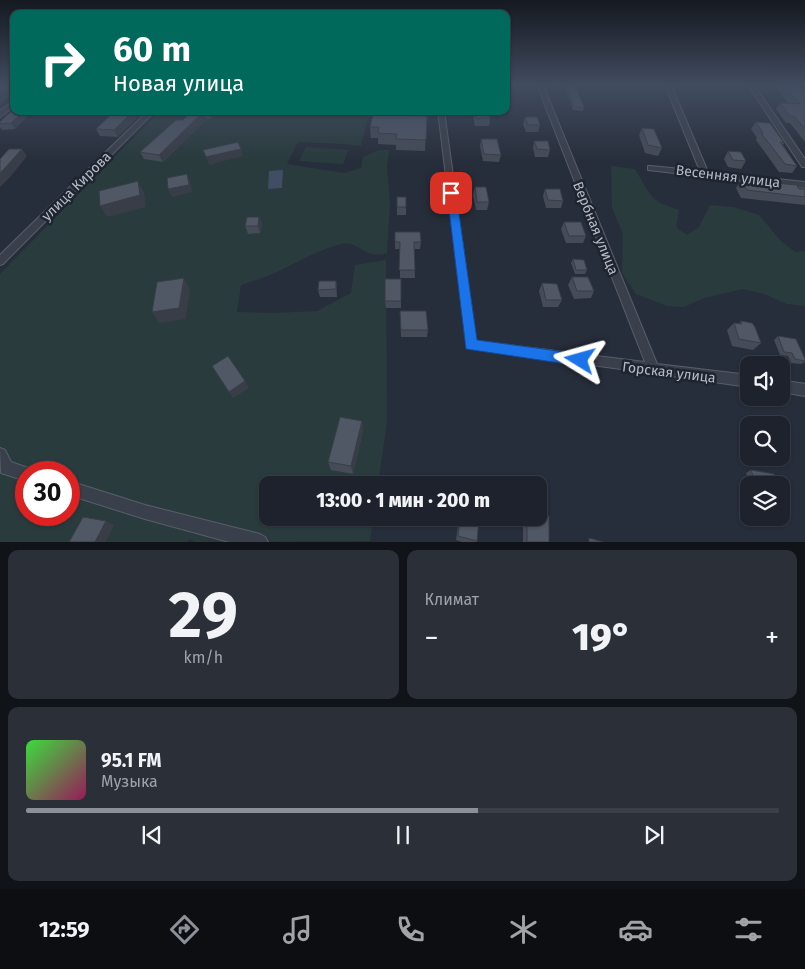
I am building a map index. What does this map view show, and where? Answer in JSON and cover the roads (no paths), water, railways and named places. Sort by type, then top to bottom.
[{"type":"street","name":"Вербная улица","points":[[550,110],[654,370]]},
{"type":"street","points":[[679,110],[705,174]]},
{"type":"street","points":[[768,110],[805,164]]},
{"type":"street","name":"улица Кирова","points":[[0,260],[148,115]]},
{"type":"street","name":"Горская улица","points":[[442,115],[471,345],[740,380]]},
{"type":"street","name":"Весенняя улица","points":[[652,168],[805,185]]},
{"type":"street","points":[[790,388],[805,390]]},
{"type":"street","points":[[0,455],[6,468],[15,471]]},
{"type":"street","points":[[80,492],[144,512],[260,542]]},
{"type":"water","points":[[283,170],[282,188],[268,189],[269,171]]}]
